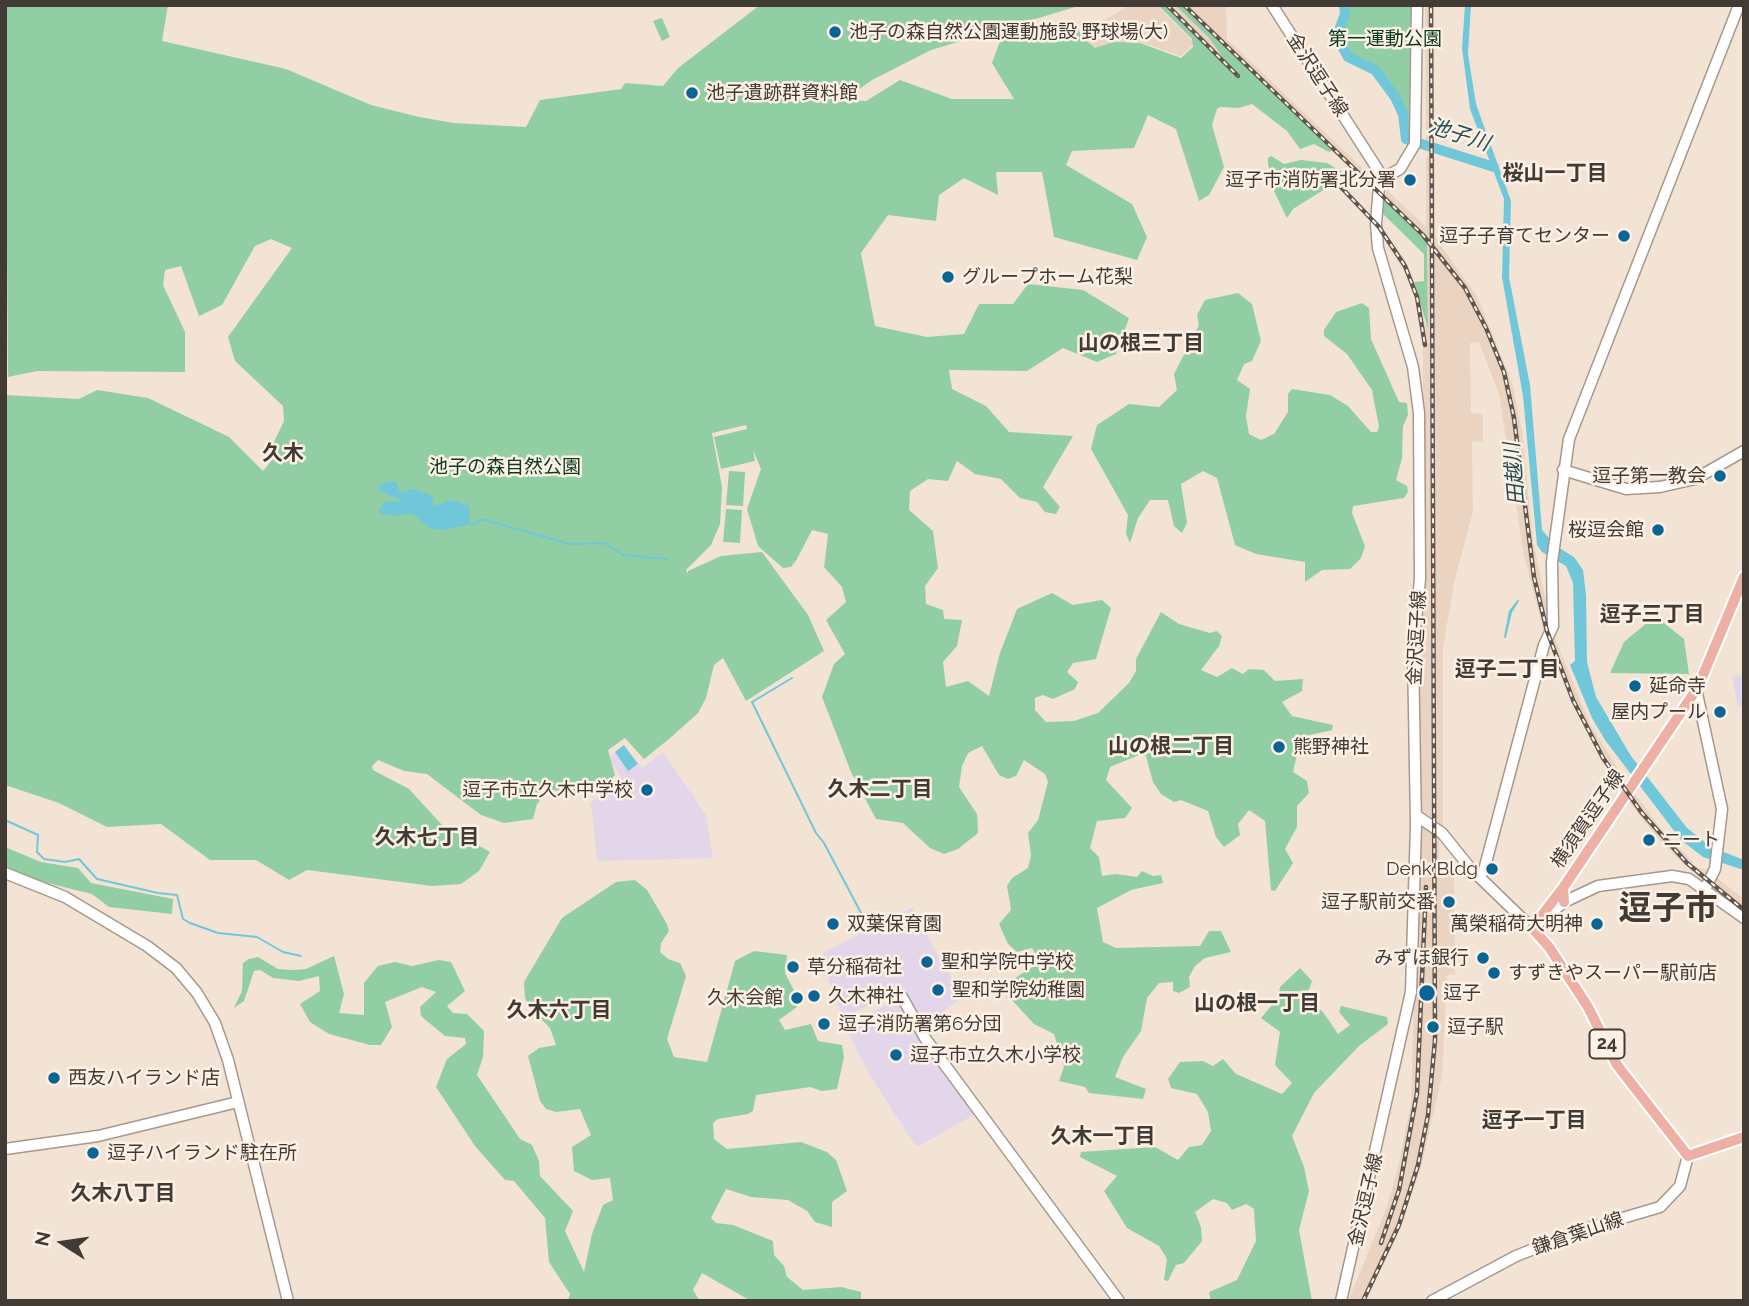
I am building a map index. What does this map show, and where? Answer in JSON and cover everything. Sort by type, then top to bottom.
[{"type":"main road","name":"横須賀逗子線","points":[[1532,928],[1563,888],[1696,689],[1744,577]]},
{"type":"main road","points":[[1563,888],[1564,902]]},
{"type":"main road","name":"24","points":[[1532,928],[1549,947],[1588,1007],[1617,1065],[1688,1156]]},
{"type":"main road","points":[[1688,1156],[1744,1137]]},
{"type":"street","name":"金沢逗子線","points":[[1272,5],[1376,165],[1381,179],[1377,209],[1378,248],[1413,367],[1419,413],[1420,579],[1413,664],[1417,816],[1410,1001],[1341,1301]]},
{"type":"street","points":[[1381,179],[1394,175],[1412,152],[1417,135],[1417,5]]},
{"type":"street","points":[[1479,877],[1484,870],[1544,645],[1553,626],[1552,562],[1563,470],[1574,425],[1739,5]]},
{"type":"street","points":[[1563,470],[1626,489],[1660,487],[1695,479],[1744,451]]},
{"type":"street","points":[[1696,689],[1721,805],[1715,865],[1705,890]]},
{"type":"street","points":[[1417,816],[1442,834],[1479,877],[1532,928],[1564,902],[1598,886],[1672,876],[1684,877],[1744,918]]},
{"type":"street","points":[[5,873],[71,901],[147,946],[176,968],[197,993],[215,1023],[238,1102],[288,1301]]},
{"type":"street","points":[[902,997],[925,1038],[1119,1301]]},
{"type":"street","points":[[5,1149],[98,1136],[238,1102]]},
{"type":"street","name":"鎌倉葉山線","points":[[1432,1301],[1516,1256],[1581,1230],[1660,1207],[1680,1186],[1688,1156]]},
{"type":"shaded area","points":[[1130,5],[1156,5],[1195,43],[1181,56],[1141,42],[1104,46],[1089,56],[1077,37]]},
{"type":"shaded area","points":[[1164,5],[1175,5],[1209,38],[1239,75],[1237,77]]},
{"type":"shaded area","points":[[1181,5],[1226,5],[1227,39],[1375,180],[1373,190]]},
{"type":"shaded area","points":[[1425,5],[1433,5],[1434,140],[1426,141]]},
{"type":"shaded area","points":[[1426,157],[1435,157],[1435,237],[1478,298],[1512,383],[1522,431],[1533,541],[1551,624],[1545,637],[1524,556],[1499,394],[1479,342],[1470,343],[1471,413],[1483,414],[1483,441],[1472,442],[1473,511],[1454,583],[1443,647],[1443,829],[1419,812],[1416,662],[1423,583],[1423,337],[1417,304],[1406,274],[1379,231],[1379,224],[1405,260],[1416,286],[1426,328],[1427,242],[1383,199],[1387,190],[1426,227]]},
{"type":"shaded area","points":[[1553,633],[1591,726],[1627,783],[1622,791],[1601,759],[1572,701],[1549,643]]},
{"type":"shaded area","points":[[1744,675],[1744,705],[1738,706],[1732,676]]},
{"type":"shaded area","name":"逗子市立久木中学校","points":[[622,746],[642,768],[663,752],[706,815],[713,858],[597,861],[592,809],[589,805],[621,776],[608,758]]},
{"type":"shaded area","points":[[1633,791],[1664,833],[1693,862],[1691,865],[1708,871],[1705,883],[1664,845],[1639,815],[1627,799]]},
{"type":"shaded area","points":[[1419,825],[1439,836],[1439,872],[1454,873],[1455,974],[1447,975],[1442,1076],[1422,1164],[1396,1239],[1365,1301],[1348,1301],[1386,1209],[1398,1168],[1411,1102]]},
{"type":"shaded area","points":[[1717,878],[1744,899],[1744,913],[1715,892]]},
{"type":"shaded area","points":[[913,907],[937,955],[961,992],[960,999],[924,1026],[903,987],[846,1017],[842,1015],[829,982],[823,953]]},
{"type":"shaded area","name":"逗子市立久木小学校","points":[[893,1001],[901,1003],[917,1034],[975,1114],[919,1146],[915,1145],[871,1077],[845,1027]]},
{"type":"green space","name":"池子の森自然公園","points":[[5,5],[168,5],[162,41],[286,69],[371,105],[419,117],[454,123],[526,127],[540,100],[621,89],[625,83],[663,86],[678,68],[760,5],[1082,5],[931,50],[872,80],[844,100],[866,101],[900,80],[952,99],[1014,99],[992,63],[1003,33],[1054,23],[1073,22],[1084,39],[1095,48],[1113,42],[1140,43],[1181,58],[1193,47],[1192,39],[1158,5],[1164,5],[1237,77],[1209,38],[1175,5],[1181,5],[1333,150],[1329,152],[1314,144],[1300,149],[1287,131],[1252,104],[1238,108],[1220,107],[1212,125],[1224,167],[1209,195],[1199,201],[1176,129],[1148,115],[1134,148],[1072,151],[1066,165],[1132,204],[1147,237],[1137,260],[1054,237],[1042,172],[996,172],[998,195],[964,178],[939,195],[936,221],[888,215],[861,253],[875,326],[927,337],[964,334],[979,304],[1013,304],[1028,284],[1083,290],[1129,318],[1116,354],[1097,362],[1063,348],[1027,371],[949,370],[952,389],[986,406],[1009,432],[1073,436],[1043,487],[1060,507],[1056,514],[1045,512],[1037,502],[1020,498],[1001,479],[975,474],[957,461],[948,481],[928,479],[910,491],[909,510],[933,531],[938,568],[925,586],[926,604],[943,610],[944,619],[962,620],[957,646],[943,662],[946,687],[968,681],[989,696],[1000,653],[1017,609],[1052,593],[1073,605],[1102,600],[1111,608],[1096,659],[1073,663],[1067,672],[1078,682],[1075,689],[1053,699],[1043,695],[1035,698],[1035,710],[1046,722],[1074,721],[1098,713],[1129,683],[1136,671],[1136,659],[1161,612],[1179,624],[1210,633],[1217,631],[1222,636],[1219,646],[1201,670],[1217,677],[1232,668],[1243,674],[1249,669],[1264,670],[1275,681],[1303,679],[1302,691],[1282,702],[1292,716],[1333,725],[1332,730],[1301,737],[1293,772],[1307,781],[1309,793],[1297,806],[1297,827],[1285,849],[1293,863],[1275,891],[1271,890],[1265,821],[1249,810],[1238,824],[1240,835],[1224,847],[1216,837],[1208,811],[1181,800],[1174,802],[1161,794],[1153,782],[1146,756],[1139,755],[1110,767],[1106,780],[1132,808],[1125,818],[1097,821],[1090,848],[1099,857],[1102,876],[1115,874],[1137,877],[1142,871],[1153,876],[1161,875],[1163,883],[1131,890],[1097,908],[1103,942],[1116,948],[1200,946],[1209,931],[1221,931],[1231,952],[1205,958],[1195,966],[1189,977],[1190,987],[1179,993],[1173,991],[1173,982],[1159,983],[1147,998],[1141,1031],[1123,1057],[1115,1077],[1146,1089],[1143,1099],[1089,1093],[1085,1087],[1059,1081],[1064,1067],[1054,1034],[1034,1024],[1011,999],[1015,978],[1041,962],[1032,948],[1017,952],[1008,944],[999,924],[1011,910],[1007,886],[1012,878],[1028,868],[1031,855],[1028,833],[1038,820],[1048,782],[1045,774],[1024,760],[1016,776],[1008,779],[999,775],[982,746],[968,753],[962,766],[959,787],[977,814],[978,833],[958,849],[944,854],[930,848],[903,823],[876,819],[851,772],[822,697],[834,664],[845,654],[826,620],[846,602],[842,587],[824,567],[828,534],[812,530],[791,567],[783,568],[758,546],[747,509],[761,469],[753,450],[755,461],[721,469],[714,437],[747,429],[746,425],[712,433],[722,487],[720,524],[711,545],[686,570],[688,574],[688,571],[721,556],[762,552],[808,615],[824,651],[746,701],[723,658],[714,665],[706,698],[698,713],[669,739],[644,759],[625,738],[608,750],[615,775],[598,793],[548,790],[537,804],[533,819],[504,823],[481,815],[427,774],[404,771],[378,760],[372,766],[373,770],[409,789],[442,825],[490,852],[479,871],[461,884],[432,886],[307,870],[289,880],[256,860],[210,860],[161,824],[107,827],[59,803],[5,785],[5,395],[79,399],[97,390],[148,398],[229,437],[263,471],[275,456],[270,450],[284,421],[283,406],[235,361],[228,337],[292,248],[271,239],[255,246],[222,305],[199,316],[181,266],[165,270],[163,285],[185,332],[185,372],[37,371],[8,377]]},
{"type":"green space","name":"第一運動公園","points":[[1344,5],[1418,5],[1417,135],[1375,70],[1348,57],[1338,33],[1345,14]]},
{"type":"green space","points":[[662,18],[670,37],[662,41],[653,21]]},
{"type":"green space","points":[[1271,156],[1284,164],[1301,160],[1327,163],[1344,173],[1341,179],[1293,209],[1287,218],[1274,191],[1268,164],[1268,158]]},
{"type":"green space","points":[[1383,199],[1427,242],[1428,329],[1414,282],[1424,281],[1424,254],[1379,210]]},
{"type":"green space","points":[[1238,293],[1252,304],[1261,341],[1252,361],[1244,364],[1237,380],[1250,389],[1246,416],[1249,434],[1261,440],[1274,434],[1288,412],[1288,394],[1292,389],[1330,395],[1348,406],[1371,432],[1377,432],[1379,427],[1372,390],[1347,354],[1324,336],[1324,330],[1336,312],[1362,303],[1369,308],[1371,339],[1399,402],[1407,403],[1402,458],[1396,480],[1407,486],[1408,492],[1404,498],[1353,506],[1352,513],[1365,546],[1361,558],[1350,569],[1322,570],[1305,582],[1305,562],[1256,554],[1235,545],[1217,478],[1203,471],[1181,484],[1187,523],[1182,533],[1174,526],[1168,500],[1150,500],[1138,518],[1130,543],[1126,534],[1128,515],[1091,449],[1097,425],[1129,404],[1159,407],[1177,390],[1174,374],[1199,325],[1197,315],[1205,300]]},
{"type":"green space","points":[[729,471],[745,472],[743,506],[726,505]]},
{"type":"green space","points":[[726,509],[742,510],[740,543],[723,542]]},
{"type":"green space","points":[[1655,616],[1684,639],[1689,674],[1610,673],[1624,642]]},
{"type":"green space","points":[[5,847],[41,862],[78,868],[91,883],[173,899],[172,914],[109,907],[92,894],[35,880],[5,866]]},
{"type":"green space","points":[[635,880],[647,890],[667,924],[669,931],[661,943],[660,952],[668,959],[680,963],[686,976],[667,1039],[674,1057],[707,1062],[735,961],[754,951],[787,955],[785,973],[801,1004],[779,1020],[785,1030],[811,1024],[818,1041],[842,1045],[844,1057],[837,1089],[822,1091],[810,1087],[756,1095],[753,1111],[718,1119],[713,1123],[714,1139],[727,1149],[801,1142],[827,1152],[836,1160],[847,1191],[832,1202],[832,1227],[815,1222],[807,1211],[788,1200],[751,1197],[726,1189],[711,1218],[716,1223],[733,1225],[773,1241],[774,1255],[784,1266],[787,1277],[803,1290],[841,1287],[861,1292],[861,1301],[751,1301],[702,1273],[693,1290],[700,1301],[568,1301],[570,1294],[549,1262],[545,1218],[514,1181],[505,1180],[475,1146],[436,1087],[447,1059],[466,1044],[465,1038],[445,1036],[421,1016],[420,1007],[436,992],[422,987],[385,1002],[392,1027],[381,1045],[370,1045],[329,1034],[310,1022],[300,1004],[320,991],[319,976],[299,981],[273,978],[260,970],[254,971],[244,1001],[234,1008],[242,991],[243,963],[258,957],[278,969],[293,970],[306,969],[334,956],[344,994],[339,1013],[364,1015],[364,983],[378,966],[395,962],[412,966],[439,960],[451,962],[465,991],[447,1006],[453,1013],[467,1014],[484,1031],[483,1057],[477,1075],[520,1139],[532,1145],[539,1161],[540,1176],[573,1211],[565,1231],[584,1272],[592,1234],[603,1205],[613,1200],[610,1178],[592,1180],[574,1171],[572,1147],[591,1135],[580,1109],[556,1112],[546,1109],[540,1101],[528,1056],[539,1048],[556,1045],[550,1028],[532,1010],[525,998],[524,982],[562,918],[616,882]]},
{"type":"green space","points":[[1300,968],[1312,981],[1306,997],[1323,1012],[1338,1034],[1350,1025],[1339,1012],[1341,1006],[1387,1017],[1388,1024],[1359,1046],[1314,1093],[1292,1136],[1304,1167],[1309,1191],[1299,1230],[1312,1301],[1211,1301],[1209,1292],[1237,1280],[1256,1241],[1254,1209],[1246,1204],[1232,1210],[1227,1203],[1213,1199],[1195,1212],[1201,1227],[1202,1241],[1184,1263],[1176,1265],[1168,1281],[1164,1280],[1167,1259],[1159,1246],[1127,1228],[1104,1191],[1117,1176],[1080,1157],[1081,1152],[1155,1147],[1178,1160],[1189,1147],[1202,1145],[1211,1131],[1208,1112],[1197,1094],[1171,1088],[1168,1079],[1180,1062],[1203,1061],[1213,1066],[1223,1059],[1236,1074],[1282,1094],[1292,1083],[1275,1065],[1280,1032],[1261,1018],[1278,998],[1280,987]]},
{"type":"water","points":[[1465,5],[1471,5],[1468,54],[1476,104],[1511,201],[1509,277],[1530,385],[1542,530],[1556,546],[1574,557],[1583,570],[1587,662],[1596,697],[1631,756],[1687,828],[1711,847],[1744,860],[1744,870],[1703,857],[1681,840],[1605,740],[1592,718],[1570,665],[1575,661],[1573,583],[1566,566],[1542,552],[1537,545],[1523,396],[1502,277],[1504,199],[1470,109],[1462,48]]},
{"type":"water","points":[[390,481],[397,483],[399,491],[406,492],[409,488],[429,494],[434,498],[432,506],[452,500],[469,506],[470,524],[445,530],[429,528],[412,513],[393,516],[380,513],[379,510],[385,502],[404,501],[379,491],[379,485]]},
{"type":"water","points":[[624,745],[638,764],[628,771],[615,752]]},
{"type":"waterway","name":"池子川","points":[[1344,5],[1345,14],[1338,33],[1342,46],[1348,57],[1375,70],[1395,97],[1403,114],[1406,139],[1494,167]]},
{"type":"waterway","points":[[470,524],[474,525],[481,519],[570,544],[605,543],[623,555],[667,559]]},
{"type":"waterway","points":[[1518,601],[1511,612],[1505,637],[1510,611],[1518,601]]},
{"type":"waterway","points":[[792,678],[752,702],[816,833],[824,843],[869,928]]},
{"type":"waterway","points":[[5,820],[38,835],[37,852],[44,859],[65,862],[79,859],[97,879],[177,895],[183,919],[190,923],[218,933],[257,937],[283,952],[301,956]]},
{"type":"railway","points":[[1167,5],[1238,76]]},
{"type":"railway","points":[[1184,5],[1423,235],[1465,288],[1486,328],[1504,372],[1514,418],[1534,577],[1547,631],[1573,700],[1603,758],[1642,813],[1687,863],[1744,910]]},
{"type":"railway","points":[[1363,1301],[1399,1225],[1418,1165],[1428,1115],[1435,1040],[1431,5]]},
{"type":"railway","points":[[1338,184],[1379,227],[1405,266],[1417,297],[1425,345]]},
{"type":"railway","points":[[1381,1243],[1399,1190],[1417,1093],[1426,887]]},
{"type":"place","name":"池子の森自然公園運動施設 野球場(大)","points":[[835,32]]},
{"type":"place","name":"池子遺跡群資料館","points":[[692,93]]},
{"type":"place","name":"逗子市消防署北分署","points":[[1410,180]]},
{"type":"place","name":"逗子子育てセンター","points":[[1624,236]]},
{"type":"place","name":"グループホーム花梨","points":[[948,277]]},
{"type":"place","name":"逗子第一教会","points":[[1720,476]]},
{"type":"place","name":"桜逗会館","points":[[1658,530]]},
{"type":"place","name":"延命寺","points":[[1635,686]]},
{"type":"place","name":"屋内プール","points":[[1720,712]]},
{"type":"place","name":"熊野神社","points":[[1279,747]]},
{"type":"place","name":"逗子市立久木中学校","points":[[647,790]]},
{"type":"place","name":"ニート","points":[[1649,840]]},
{"type":"place","name":"Denk Bldg","points":[[1492,869]]},
{"type":"place","name":"逗子駅前交番","points":[[1449,902]]},
{"type":"place","name":"双葉保育園","points":[[833,924]]},
{"type":"place","name":"萬榮稲荷大明神","points":[[1597,924]]},
{"type":"place","name":"みずほ銀行","points":[[1483,958]]},
{"type":"place","name":"聖和学院中学校","points":[[927,962]]},
{"type":"place","name":"草分稲荷社","points":[[793,967]]},
{"type":"place","name":"すずきやスーパー駅前店","points":[[1494,973]]},
{"type":"place","name":"聖和学院幼稚園","points":[[938,990]]},
{"type":"place","name":"逗子","points":[[1427,993]]},
{"type":"place","name":"久木神社","points":[[814,996]]},
{"type":"place","name":"久木会館","points":[[797,998]]},
{"type":"place","name":"逗子消防署第6分団","points":[[824,1024]]},
{"type":"place","name":"逗子駅","points":[[1433,1027]]},
{"type":"place","name":"逗子市立久木小学校","points":[[896,1055]]},
{"type":"place","name":"西友ハイランド店","points":[[54,1078]]},
{"type":"place","name":"逗子ハイランド駐在所","points":[[93,1153]]},
{"type":"district","name":"桜山一丁目","points":[[1555,174]]},
{"type":"district","name":"山の根三丁目","points":[[1141,344]]},
{"type":"district","name":"久木","points":[[283,454]]},
{"type":"district","name":"逗子三丁目","points":[[1652,615]]},
{"type":"district","name":"逗子二丁目","points":[[1507,670]]},
{"type":"district","name":"山の根二丁目","points":[[1171,747]]},
{"type":"district","name":"久木二丁目","points":[[880,790]]},
{"type":"district","name":"久木七丁目","points":[[427,838]]},
{"type":"district","name":"逗子市","points":[[1668,909]]},
{"type":"district","name":"山の根一丁目","points":[[1257,1004]]},
{"type":"district","name":"久木六丁目","points":[[559,1011]]},
{"type":"district","name":"逗子一丁目","points":[[1534,1121]]},
{"type":"district","name":"久木一丁目","points":[[1103,1137]]},
{"type":"district","name":"久木八丁目","points":[[123,1194]]},
{"type":"water label","name":"田越川","points":[[1515,474]]}]
